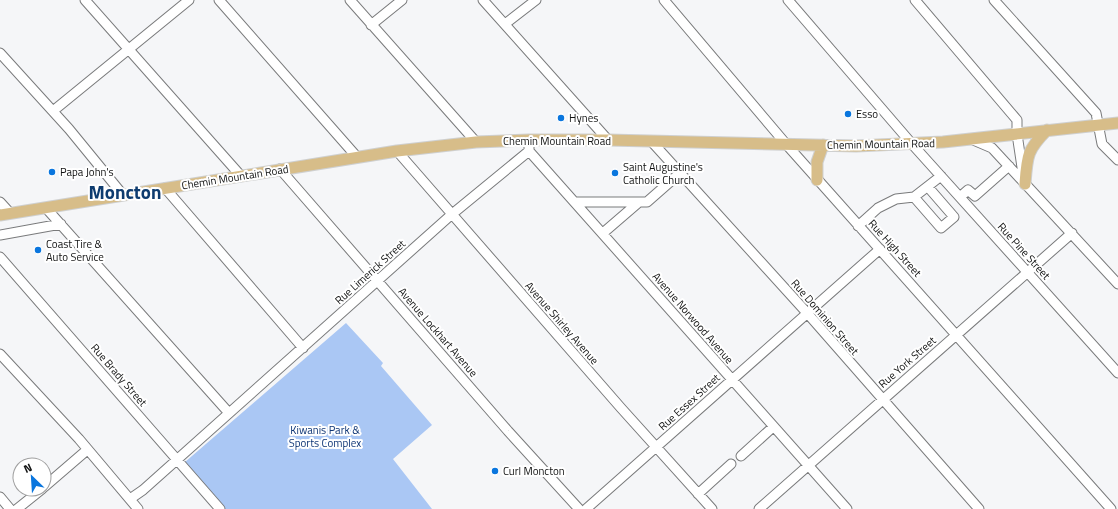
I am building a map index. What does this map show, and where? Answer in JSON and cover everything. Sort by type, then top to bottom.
[{"type":"main road","name":"Chemin Mountain Road","points":[[5,214],[47,209],[123,195],[357,157],[476,142],[529,145],[608,140],[822,145],[912,144],[1118,123]]},
{"type":"main road","points":[[1025,184],[1026,159],[1034,144],[1047,130]]},
{"type":"main road","points":[[817,180],[817,162],[822,145]]},
{"type":"street","points":[[85,0],[242,176]]},
{"type":"street","points":[[52,111],[189,0]]},
{"type":"street","points":[[219,0],[357,157]]},
{"type":"street","points":[[350,0],[476,142]]},
{"type":"street","points":[[371,24],[402,0]]},
{"type":"street","points":[[483,0],[608,140]]},
{"type":"street","points":[[505,24],[536,0]]},
{"type":"street","name":"Rue High Street","points":[[664,0],[817,180],[1111,509]]},
{"type":"street","name":"Rue Pine Street","points":[[788,0],[912,144],[1118,373]]},
{"type":"street","points":[[915,0],[1017,120],[1017,134],[1025,184]]},
{"type":"street","points":[[994,0],[1096,113],[1102,144],[1118,160]]},
{"type":"street","points":[[0,53],[52,111],[123,195]]},
{"type":"street","points":[[971,139],[992,148],[1118,284]]},
{"type":"street","name":"Rue Dominion Street","points":[[652,142],[808,314],[979,509]]},
{"type":"street","name":"Avenue Norwood Avenue","points":[[529,145],[575,202],[847,509]]},
{"type":"street","name":"Rue Limerick Street","points":[[130,499],[143,490],[228,413],[378,282],[529,145]]},
{"type":"street","name":"Avenue Shirley Avenue","points":[[397,151],[451,215],[712,509]]},
{"type":"street","points":[[960,197],[968,190],[974,196],[1009,166]]},
{"type":"street","name":"Avenue Lockhart Avenue","points":[[280,170],[508,432],[579,509]]},
{"type":"street","points":[[575,202],[647,202],[680,173]]},
{"type":"street","points":[[858,226],[878,208],[896,199],[914,197],[941,176]]},
{"type":"street","points":[[914,197],[941,228],[954,217],[928,187]]},
{"type":"street","points":[[165,188],[303,348]]},
{"type":"street","points":[[0,202],[5,214]]},
{"type":"street","points":[[603,234],[639,202]]},
{"type":"street","points":[[47,209],[228,413]]},
{"type":"street","points":[[0,235],[61,224]]},
{"type":"street","name":"Rue York Street","points":[[759,509],[1072,233]]},
{"type":"street","name":"Rue Essex Street","points":[[586,509],[880,249]]},
{"type":"street","name":"Rue Brady Street","points":[[0,257],[220,509]]},
{"type":"street","points":[[0,354],[88,450],[138,509]]},
{"type":"street","points":[[741,456],[773,427]]},
{"type":"street","points":[[52,480],[88,450]]},
{"type":"street","points":[[698,494],[731,464]]},
{"type":"street","points":[[0,497],[10,509]]},
{"type":"street","points":[[17,509],[32,497]]},
{"type":"green space","name":"Kiwanis Park & Sports Complex","points":[[346,323],[383,363],[381,366],[432,425],[393,459],[432,509],[224,509],[185,462]]},
{"type":"place","name":"Esso","points":[[848,114]]},
{"type":"place","name":"Hynes","points":[[561,118]]},
{"type":"place","name":"Papa John's","points":[[52,172]]},
{"type":"place","name":"Saint Augustine's Catholic Church","points":[[615,173]]},
{"type":"place","name":"Coast Tire & Auto Service","points":[[38,250]]},
{"type":"place","name":"Curl Moncton","points":[[495,471]]},
{"type":"district","name":"Moncton","points":[[125,191]]}]
